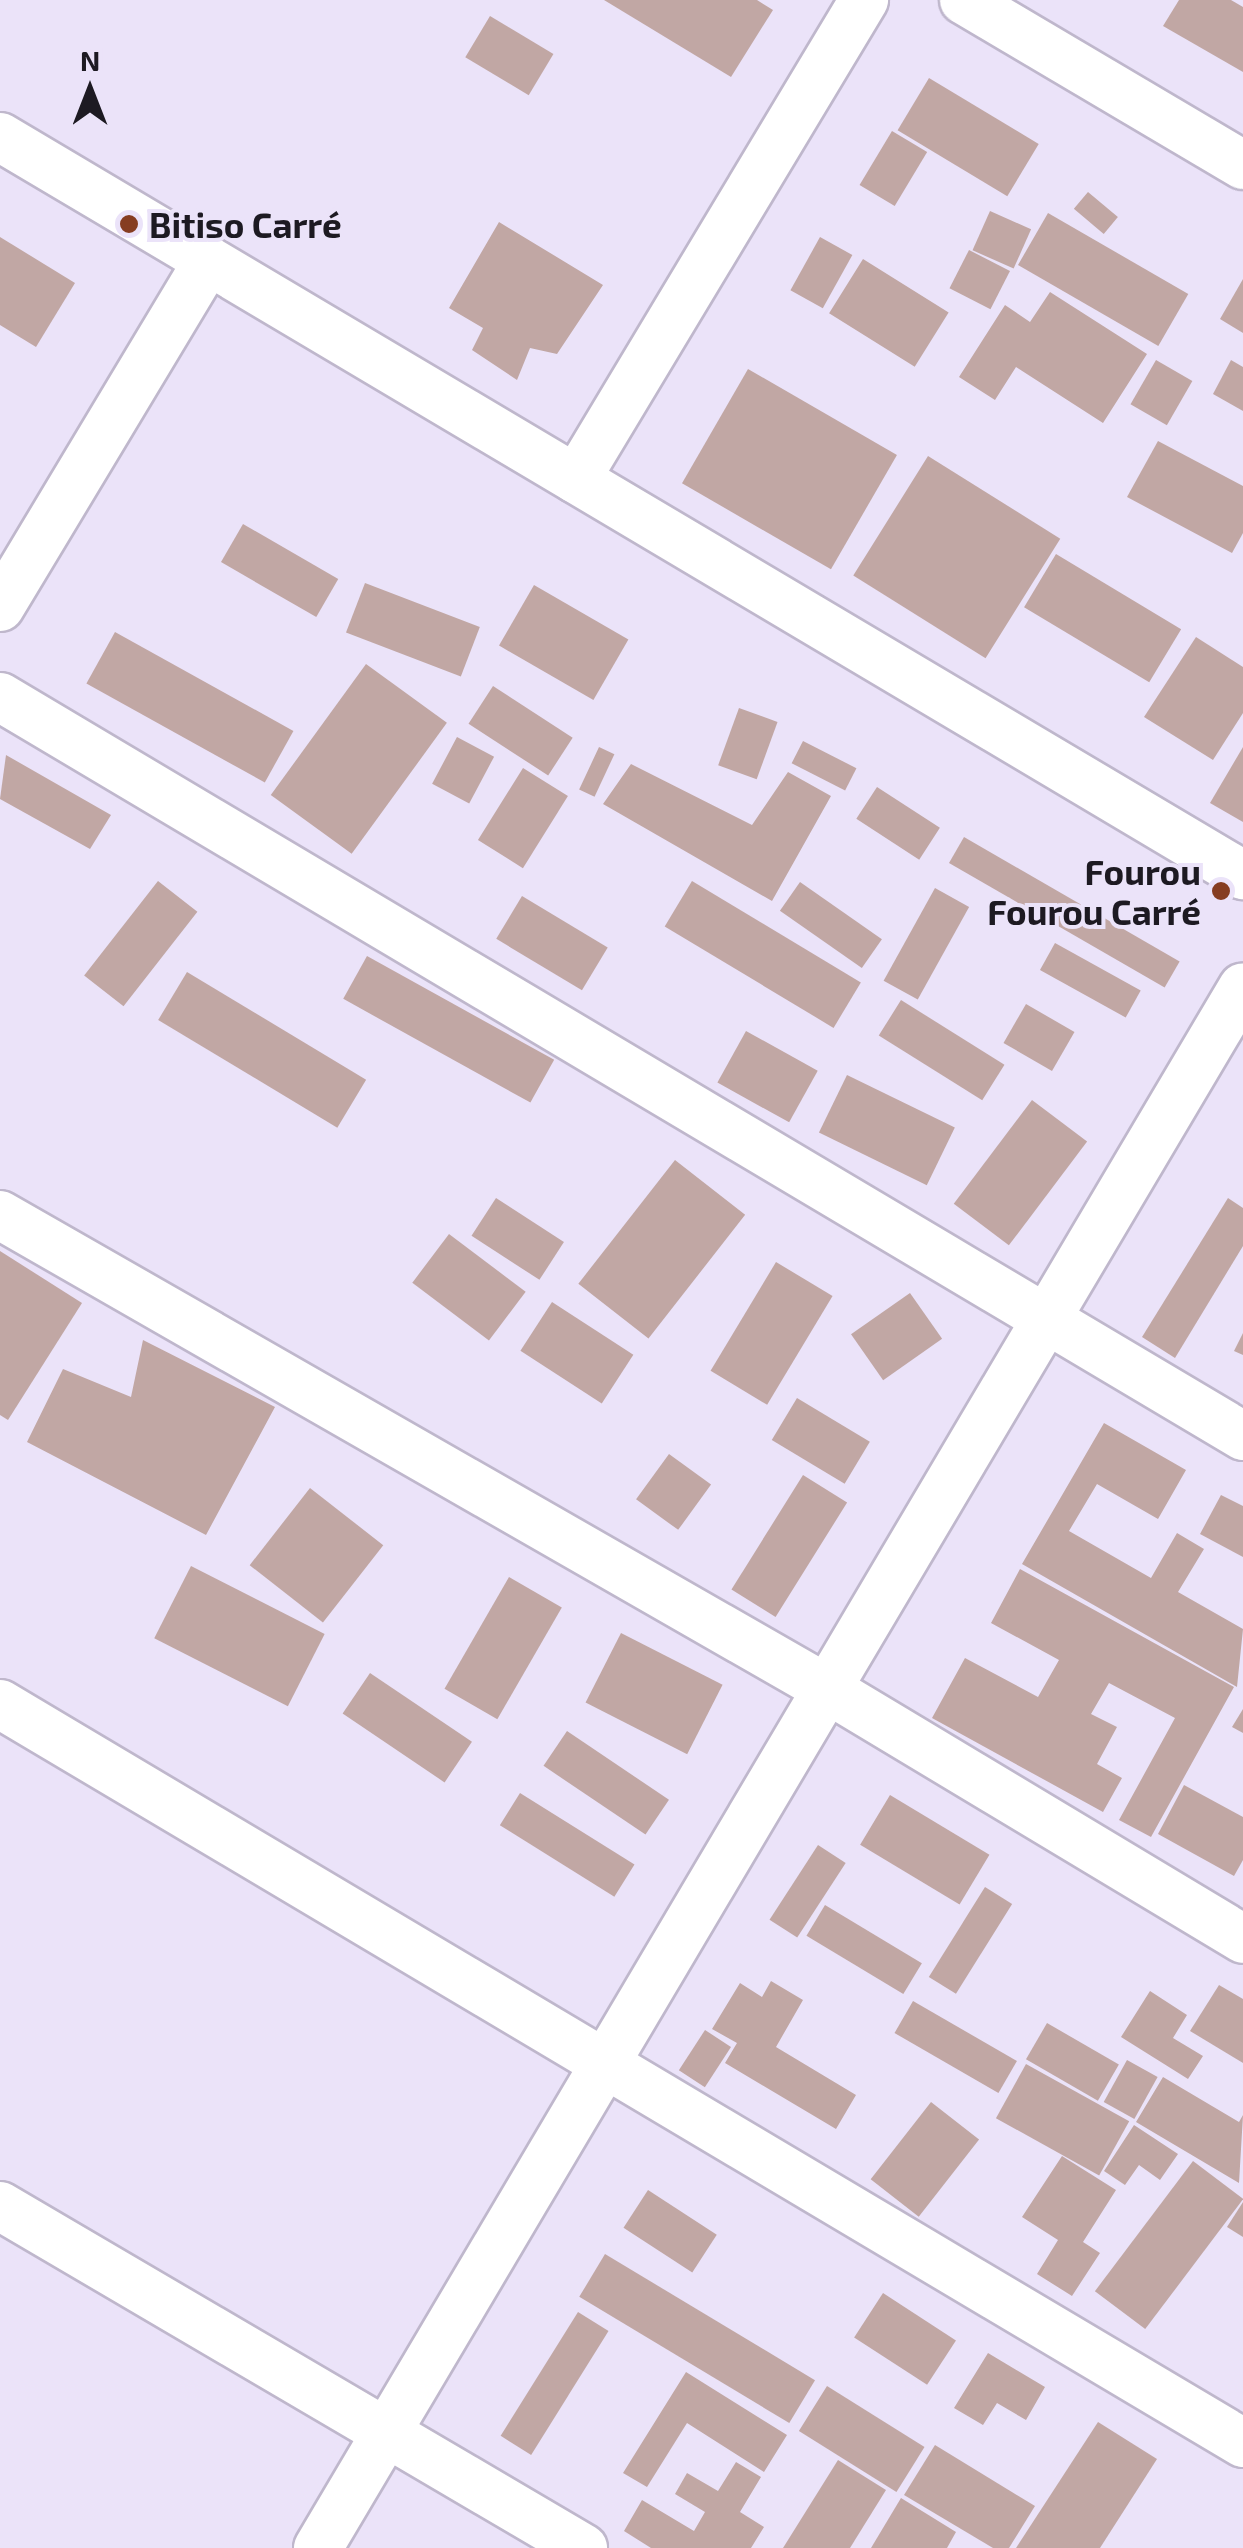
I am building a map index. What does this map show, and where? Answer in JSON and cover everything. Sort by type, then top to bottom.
[{"type":"street","points":[[576,480],[864,0]]},
{"type":"street","points":[[964,0],[1243,165]]},
{"type":"street","points":[[0,137],[1243,875]]},
{"type":"street","points":[[0,607],[208,260]]},
{"type":"street","points":[[0,697],[1243,1436]]},
{"type":"street","points":[[318,2548],[830,1690],[1243,986]]},
{"type":"street","points":[[0,1215],[830,1690],[1243,1939]]},
{"type":"street","points":[[0,1704],[1243,2443]]},
{"type":"street","points":[[0,2206],[583,2548]]},
{"type":"building","points":[[604,0],[757,0],[773,10],[731,77]]},
{"type":"building","points":[[1179,0],[1231,0],[1243,7],[1243,72],[1163,26]]},
{"type":"building","points":[[490,16],[553,54],[529,95],[465,57]]},
{"type":"building","points":[[929,78],[1039,144],[1007,196],[898,130]]},
{"type":"building","points":[[892,131],[927,152],[895,206],[860,185]]},
{"type":"building","points":[[1088,192],[1118,217],[1104,234],[1074,209]]},
{"type":"building","points":[[990,211],[1031,229],[1014,269],[973,250]]},
{"type":"building","points":[[1048,213],[1188,294],[1158,346],[1018,265]]},
{"type":"building","points":[[499,222],[603,285],[557,354],[530,348],[517,380],[472,350],[483,328],[449,308]]},
{"type":"building","points":[[0,237],[75,283],[36,347],[0,325]]},
{"type":"building","points":[[820,237],[852,255],[823,308],[790,290]]},
{"type":"building","points":[[969,250],[1010,271],[990,309],[949,288]]},
{"type":"building","points":[[863,259],[949,313],[915,367],[829,313]]},
{"type":"building","points":[[1243,279],[1243,333],[1220,319]]},
{"type":"building","points":[[1050,292],[1147,354],[1103,423],[1016,367],[995,400],[959,377],[1005,305],[1030,322]]},
{"type":"building","points":[[1156,360],[1192,381],[1167,425],[1130,404]]},
{"type":"building","points":[[1231,360],[1243,367],[1243,411],[1213,394]]},
{"type":"building","points":[[748,369],[897,455],[831,569],[682,483]]},
{"type":"building","points":[[1158,441],[1243,486],[1243,533],[1232,553],[1127,497]]},
{"type":"building","points":[[928,456],[1060,539],[986,658],[853,576]]},
{"type":"building","points":[[243,524],[338,579],[316,617],[221,562]]},
{"type":"building","points":[[1056,554],[1181,629],[1149,682],[1024,607]]},
{"type":"building","points":[[365,583],[480,627],[461,677],[346,632]]},
{"type":"building","points":[[534,585],[628,640],[593,700],[499,646]]},
{"type":"building","points":[[115,632],[293,731],[265,783],[86,684]]},
{"type":"building","points":[[1196,637],[1243,667],[1243,713],[1213,760],[1144,717]]},
{"type":"building","points":[[366,664],[447,723],[352,854],[271,795]]},
{"type":"building","points":[[493,686],[573,738],[548,775],[468,724]]},
{"type":"building","points":[[739,708],[778,722],[757,779],[718,765]]},
{"type":"building","points":[[457,737],[494,757],[469,804],[432,784]]},
{"type":"building","points":[[803,741],[856,768],[845,791],[792,763]]},
{"type":"building","points":[[599,747],[614,754],[595,797],[579,790]]},
{"type":"building","points":[[1243,747],[1243,822],[1210,803]]},
{"type":"building","points":[[6,755],[111,815],[90,849],[0,799]]},
{"type":"building","points":[[631,764],[752,825],[788,772],[831,796],[772,901],[603,804]]},
{"type":"building","points":[[523,768],[568,796],[523,868],[478,840]]},
{"type":"building","points":[[877,787],[940,828],[919,860],[856,819]]},
{"type":"building","points":[[964,837],[1180,962],[1165,987],[949,863]]},
{"type":"building","points":[[158,881],[197,912],[124,1006],[84,976]]},
{"type":"building","points":[[692,881],[861,982],[834,1028],[665,926]]},
{"type":"building","points":[[800,882],[882,939],[862,968],[780,911]]},
{"type":"building","points":[[935,888],[969,907],[918,1000],[884,981]]},
{"type":"building","points":[[522,896],[608,948],[582,990],[496,939]]},
{"type":"building","points":[[1055,943],[1141,991],[1126,1018],[1040,970]]},
{"type":"building","points":[[367,956],[554,1060],[530,1103],[343,999]]},
{"type":"building","points":[[187,972],[366,1080],[337,1128],[158,1020]]},
{"type":"building","points":[[901,1000],[1004,1065],[982,1100],[879,1036]]},
{"type":"building","points":[[1026,1004],[1074,1032],[1052,1071],[1004,1043]]},
{"type":"building","points":[[746,1031],[818,1071],[789,1122],[717,1083]]},
{"type":"building","points":[[847,1075],[955,1128],[927,1185],[819,1133]]},
{"type":"building","points":[[1032,1100],[1087,1142],[1009,1245],[954,1204]]},
{"type":"building","points":[[675,1160],[745,1215],[648,1339],[578,1284]]},
{"type":"building","points":[[496,1198],[564,1242],[539,1280],[471,1236]]},
{"type":"building","points":[[1228,1198],[1243,1208],[1243,1246],[1175,1358],[1142,1337]]},
{"type":"building","points":[[449,1234],[526,1292],[489,1340],[412,1283]]},
{"type":"building","points":[[0,1251],[82,1303],[8,1420],[0,1415]]},
{"type":"building","points":[[776,1262],[833,1296],[767,1405],[711,1371]]},
{"type":"building","points":[[910,1293],[942,1339],[883,1380],[851,1334]]},
{"type":"building","points":[[552,1302],[633,1355],[602,1403],[520,1351]]},
{"type":"building","points":[[1243,1333],[1243,1355],[1234,1351]]},
{"type":"building","points":[[143,1340],[275,1407],[206,1535],[27,1442],[63,1369],[131,1397]]},
{"type":"building","points":[[797,1398],[870,1442],[845,1484],[772,1440]]},
{"type":"building","points":[[1104,1423],[1186,1470],[1158,1519],[1097,1484],[1069,1531],[1151,1578],[1177,1533],[1204,1549],[1178,1592],[1243,1629],[1237,1687],[1022,1564]]},
{"type":"building","points":[[669,1454],[711,1485],[678,1530],[636,1499]]},
{"type":"building","points":[[803,1475],[847,1503],[776,1617],[731,1589]]},
{"type":"building","points":[[310,1488],[383,1545],[323,1622],[250,1565]]},
{"type":"building","points":[[1221,1495],[1243,1506],[1243,1557],[1200,1534]]},
{"type":"building","points":[[191,1566],[325,1634],[288,1706],[154,1638]]},
{"type":"building","points":[[1020,1569],[1234,1687],[1151,1837],[1119,1820],[1175,1718],[1109,1683],[1091,1714],[1117,1727],[1097,1764],[1122,1778],[1103,1812],[932,1718],[965,1658],[1038,1697],[1059,1660],[991,1623]]},
{"type":"building","points":[[509,1577],[562,1608],[497,1719],[444,1689]]},
{"type":"building","points":[[621,1633],[723,1685],[687,1754],[586,1702]]},
{"type":"building","points":[[370,1673],[472,1742],[445,1782],[343,1714]]},
{"type":"building","points":[[1243,1709],[1243,1733],[1232,1727]]},
{"type":"building","points":[[567,1731],[669,1800],[645,1835],[544,1766]]},
{"type":"building","points":[[1184,1785],[1243,1817],[1243,1860],[1234,1876],[1158,1834]]},
{"type":"building","points":[[520,1793],[634,1865],[614,1897],[500,1825]]},
{"type":"building","points":[[890,1795],[989,1855],[960,1904],[860,1845]]},
{"type":"building","points":[[818,1845],[846,1863],[797,1938],[770,1920]]},
{"type":"building","points":[[985,1887],[1012,1904],[956,1994],[929,1977]]},
{"type":"building","points":[[825,1905],[922,1963],[903,1994],[806,1936]]},
{"type":"building","points":[[771,1981],[803,2000],[776,2047],[856,2095],[836,2129],[725,2063],[737,2043],[712,2029],[740,1983],[762,1997]]},
{"type":"building","points":[[1219,1985],[1243,1999],[1243,2063],[1190,2031]]},
{"type":"building","points":[[1150,1991],[1187,2015],[1173,2038],[1203,2056],[1188,2079],[1121,2037]]},
{"type":"building","points":[[913,2001],[1017,2061],[998,2093],[894,2033]]},
{"type":"building","points":[[1047,2023],[1119,2064],[1098,2101],[1026,2059]]},
{"type":"building","points":[[705,2030],[731,2047],[705,2087],[679,2070]]},
{"type":"building","points":[[1127,2060],[1158,2077],[1134,2119],[1104,2102]]},
{"type":"building","points":[[1026,2064],[1129,2121],[1099,2175],[996,2118]]},
{"type":"building","points":[[1163,2077],[1239,2122],[1243,2115],[1239,2183],[1136,2122]]},
{"type":"building","points":[[931,2102],[979,2140],[919,2217],[871,2179]]},
{"type":"building","points":[[1134,2125],[1178,2154],[1160,2180],[1139,2165],[1125,2185],[1104,2171]]},
{"type":"building","points":[[1062,2156],[1116,2190],[1083,2242],[1100,2253],[1072,2296],[1037,2274],[1058,2240],[1022,2217]]},
{"type":"building","points":[[1193,2161],[1243,2199],[1145,2329],[1095,2291]]},
{"type":"building","points":[[648,2190],[717,2235],[692,2272],[623,2228]]},
{"type":"building","points":[[1243,2202],[1243,2237],[1227,2227]]},
{"type":"building","points":[[605,2254],[815,2380],[789,2423],[579,2297]]},
{"type":"building","points":[[883,2293],[956,2340],[927,2385],[854,2337]]},
{"type":"building","points":[[578,2312],[609,2331],[531,2455],[501,2436]]},
{"type":"building","points":[[988,2353],[1045,2387],[1026,2420],[997,2403],[983,2425],[954,2408]]},
{"type":"building","points":[[686,2372],[787,2435],[764,2472],[687,2423],[647,2487],[623,2473]]},
{"type":"building","points":[[827,2386],[925,2447],[896,2492],[799,2431]]},
{"type":"building","points":[[1098,2422],[1157,2459],[1100,2548],[1016,2548]]},
{"type":"building","points":[[935,2445],[1035,2506],[1009,2548],[993,2548],[904,2495]]},
{"type":"building","points":[[838,2460],[886,2490],[850,2548],[783,2548]]},
{"type":"building","points":[[736,2462],[761,2477],[740,2512],[764,2527],[751,2548],[651,2548],[624,2531],[642,2500],[694,2531],[705,2512],[675,2494],[687,2473],[718,2491]]},
{"type":"building","points":[[901,2498],[956,2532],[947,2548],[871,2548]]},
{"type":"place","name":"Bitiso Carré","points":[[129,224]]},
{"type":"place","name":"Fourou Fourou Carré","points":[[1221,891]]}]
